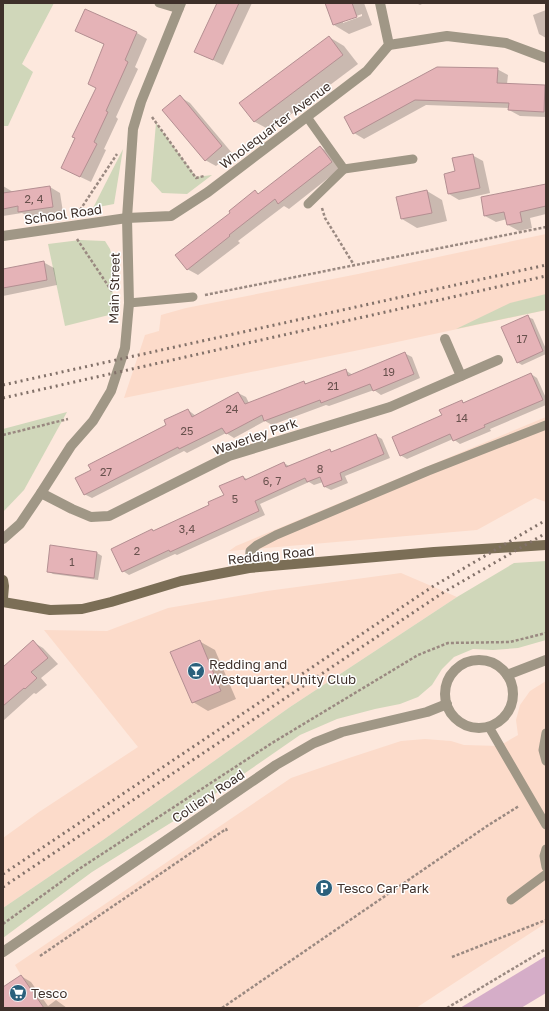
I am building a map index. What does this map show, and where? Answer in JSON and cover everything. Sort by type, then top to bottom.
[{"type":"main road","name":"Redding Road","points":[[3,602],[50,610],[82,609],[182,581],[249,568],[434,552],[546,545]]},
{"type":"main road","points":[[3,580],[3,598]]},
{"type":"street","points":[[380,3],[389,45],[447,36],[506,43],[546,58]]},
{"type":"street","name":"Main Street","points":[[3,539],[20,524],[71,446],[92,421],[111,391],[125,348],[129,303],[126,218],[133,129],[140,102],[180,6]]},
{"type":"street","name":"Wholequarter Avenue","points":[[126,218],[171,216],[208,192],[367,71],[389,45]]},
{"type":"street","name":"School Road","points":[[3,236],[126,218]]},
{"type":"street","points":[[445,339],[461,376]]},
{"type":"street","name":"Waverley Park","points":[[41,493],[91,517],[109,516],[230,456],[390,406],[498,360]]},
{"type":"street","points":[[507,675],[546,660]]},
{"type":"street","points":[[473,661],[484,661],[495,664],[507,675],[513,692],[512,704],[507,714],[489,727],[478,728],[468,726],[459,721],[451,713],[447,704],[445,693],[453,672],[462,665],[473,661]]},
{"type":"street","name":"Colliery Road","points":[[3,952],[276,765],[314,743],[342,732],[427,712],[447,704]]},
{"type":"lane","name":"Main Street","points":[[159,3],[180,6]]},
{"type":"lane","points":[[307,117],[344,169]]},
{"type":"lane","points":[[308,204],[344,169],[413,159]]},
{"type":"lane","points":[[129,303],[193,297]]},
{"type":"lane","points":[[249,568],[250,552],[257,545],[276,535],[428,470],[546,425]]},
{"type":"lane","points":[[489,727],[546,825]]},
{"type":"lane","points":[[546,733],[543,750],[546,761]]},
{"type":"lane","points":[[546,849],[544,856],[546,867]]},
{"type":"lane","points":[[511,900],[546,874]]},
{"type":"path","points":[[140,102],[196,178],[212,175]]},
{"type":"path","points":[[318,194],[325,218],[354,265]]},
{"type":"path","points":[[193,297],[546,227]]},
{"type":"path","points":[[3,435],[68,418]]},
{"type":"path","points":[[222,1008],[487,826],[530,799]]},
{"type":"path","points":[[40,956],[226,829],[227,831]]},
{"type":"path","points":[[452,957],[546,920]]},
{"type":"path","points":[[447,1008],[546,949]]},
{"type":"shaded area","points":[[546,234],[546,310],[124,398],[145,335],[159,331],[161,315],[186,308],[358,274]]},
{"type":"shaded area","points":[[546,417],[546,502],[535,498],[477,530],[229,551],[236,546]]},
{"type":"shaded area","points":[[401,573],[457,597],[290,707],[103,840],[3,908],[3,838],[39,812],[138,747],[44,630],[107,631],[168,608],[267,591]]},
{"type":"shaded area","name":"Tesco Car Park","points":[[546,681],[546,923],[416,1008],[3,1008],[3,987],[21,975],[15,965],[291,778],[401,741],[425,739],[451,741],[464,745],[499,746],[518,735],[516,720],[520,705],[530,691]]},
{"type":"shaded area","points":[[546,956],[546,993],[521,1008],[460,1008]]},
{"type":"green space","points":[[3,3],[54,3],[22,64],[33,72],[8,126],[3,126]]},
{"type":"green space","points":[[156,123],[196,177],[212,175],[187,194],[162,193],[151,181]]},
{"type":"green space","points":[[123,149],[114,204],[93,208]]},
{"type":"green space","points":[[80,240],[105,241],[110,249],[112,257],[113,314],[65,326],[48,244]]},
{"type":"green space","points":[[546,294],[546,310],[456,329],[510,303]]},
{"type":"green space","points":[[67,412],[24,490],[3,512],[3,429]]},
{"type":"green space","points":[[546,561],[546,640],[518,648],[493,650],[473,649],[454,657],[442,669],[432,685],[418,697],[400,704],[337,719],[300,735],[193,809],[92,872],[3,938],[3,908],[103,840],[290,707],[457,597],[514,563]]},
{"type":"building","points":[[217,3],[239,3],[213,60],[194,52]]},
{"type":"building","points":[[325,3],[352,3],[357,17],[333,25]]},
{"type":"building","points":[[85,9],[137,32],[125,60],[128,62],[94,142],[97,144],[80,177],[61,168],[75,138],[72,137],[96,88],[88,84],[104,44],[75,31]]},
{"type":"building","points":[[329,36],[343,55],[254,122],[239,103]]},
{"type":"building","points":[[437,67],[498,68],[497,83],[545,85],[544,112],[508,110],[509,103],[415,100],[353,134],[344,117]]},
{"type":"building","points":[[180,95],[222,146],[205,161],[162,110]]},
{"type":"building","points":[[320,146],[332,162],[278,204],[275,199],[187,270],[175,255],[230,213],[229,211],[255,190],[258,194]]},
{"type":"building","points":[[473,154],[480,188],[448,194],[444,174],[455,171],[452,158]]},
{"type":"building","points":[[546,184],[546,206],[520,212],[522,222],[507,225],[504,212],[484,216],[481,197]]},
{"type":"building","points":[[50,186],[53,207],[18,212],[18,206],[3,209],[3,193]]},
{"type":"building","points":[[427,190],[432,213],[401,219],[396,197]]},
{"type":"building","points":[[44,261],[47,280],[3,288],[3,269]]},
{"type":"building","points":[[528,315],[543,351],[517,363],[501,327]]},
{"type":"building","points":[[405,352],[414,374],[373,391],[370,384],[321,403],[320,400],[264,421],[262,415],[226,434],[222,428],[179,449],[178,447],[84,495],[75,478],[91,470],[88,465],[166,425],[164,420],[188,409],[192,417],[238,392],[245,404],[304,381],[305,384],[346,369],[348,376]]},
{"type":"building","points":[[531,373],[543,400],[484,425],[485,427],[453,441],[450,434],[400,456],[392,437],[442,415],[439,410],[462,400],[463,403]]},
{"type":"building","points":[[376,434],[384,454],[340,473],[342,480],[324,487],[320,477],[307,482],[305,478],[255,501],[259,511],[170,552],[169,550],[122,572],[111,549],[152,529],[153,531],[209,505],[208,502],[224,495],[219,486],[243,476],[245,480],[284,462],[286,467],[330,449],[331,452]]},
{"type":"building","points":[[50,545],[97,552],[94,578],[47,572]]},
{"type":"building","points":[[33,640],[48,658],[31,672],[37,678],[3,706],[3,667]]},
{"type":"building","name":"Redding and Westquarter Unity Club","points":[[200,640],[221,691],[192,703],[170,652]]},
{"type":"building","name":"Tesco","points":[[21,975],[44,1008],[3,1008],[3,987]]},
{"type":"railway","points":[[3,385],[546,265]]},
{"type":"railway","points":[[3,398],[546,276]]},
{"type":"railway","points":[[3,874],[432,587],[546,520]]},
{"type":"railway","points":[[3,887],[444,592],[546,533]]},
{"type":"place","name":"Redding and Westquarter Unity Club","points":[[196,671]]},
{"type":"place","name":"Tesco Car Park","points":[[324,888]]},
{"type":"place","name":"Tesco","points":[[18,993]]}]
